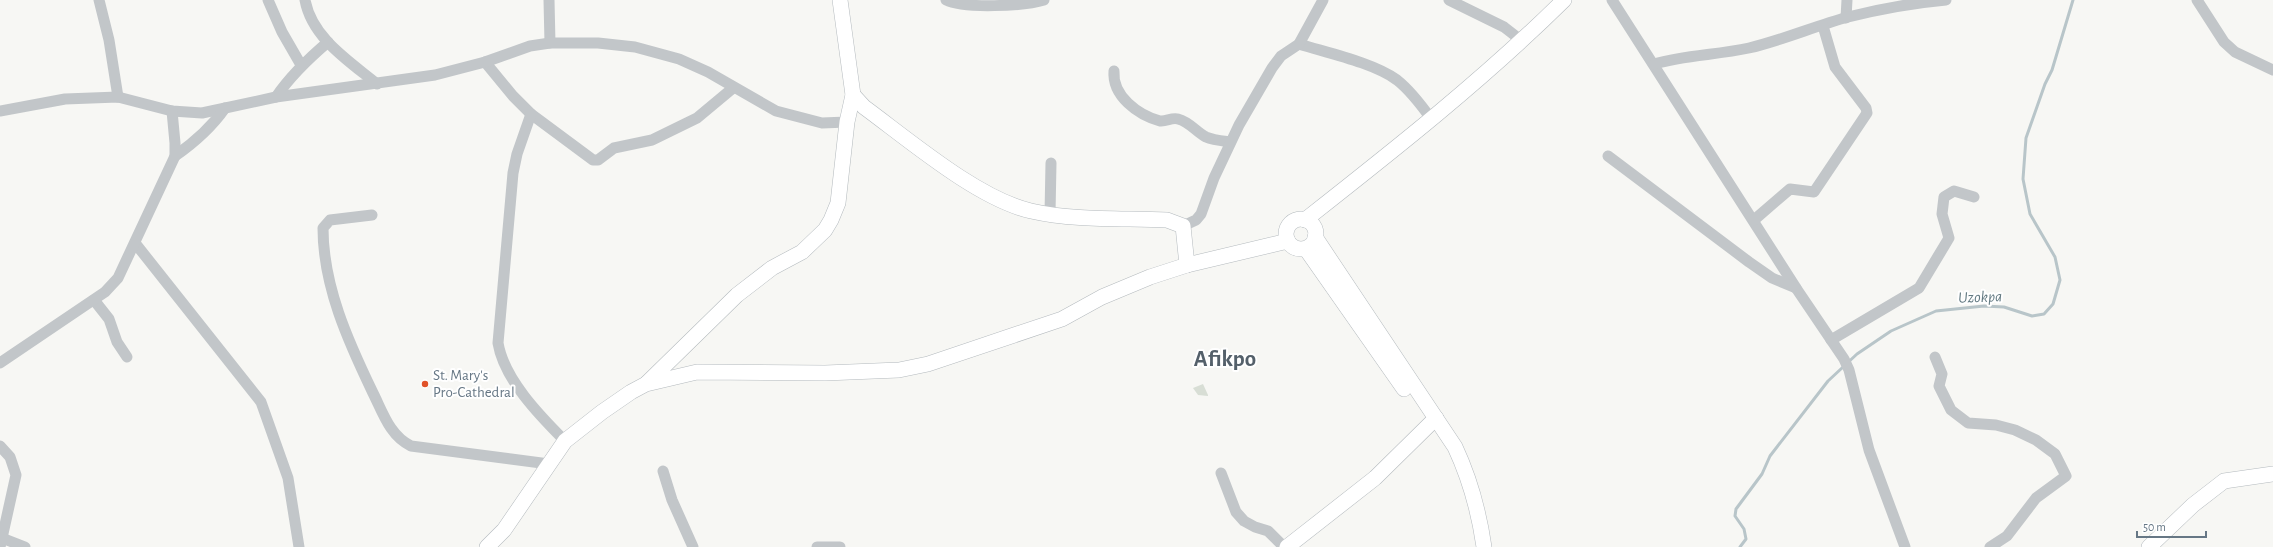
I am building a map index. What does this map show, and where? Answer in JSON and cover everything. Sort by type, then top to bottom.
[{"type":"street","points":[[99,0],[109,40],[118,97]]},
{"type":"street","points":[[268,0],[282,32],[301,65]]},
{"type":"street","points":[[305,0],[315,24],[328,42],[377,84]]},
{"type":"street","points":[[549,0],[550,43]]},
{"type":"street","points":[[646,384],[737,295],[772,268],[802,252],[825,230],[838,203],[847,122],[853,95],[840,0]]},
{"type":"street","points":[[946,0],[958,4],[990,6],[1017,5],[1044,0]]},
{"type":"street","points":[[853,95],[876,116],[960,176],[993,196],[1017,207],[1050,214],[1092,218],[1167,220],[1183,226],[1196,220],[1201,214],[1230,142],[1272,68],[1281,56],[1299,44],[1323,0]]},
{"type":"street","points":[[1449,0],[1509,29],[1522,41]]},
{"type":"street","points":[[1315,237],[1310,246],[1306,249],[1296,248],[1288,241],[1286,231],[1293,222],[1305,220],[1432,120],[1522,41],[1564,0]]},
{"type":"street","points":[[1612,0],[1754,220],[1796,288],[1832,340],[1846,364],[1869,450],[1905,547]]},
{"type":"street","points":[[1846,18],[1847,0]]},
{"type":"street","points":[[1654,64],[1675,58],[1725,53],[1750,47],[1884,8],[1946,0]]},
{"type":"street","points":[[2198,0],[2224,42],[2235,52],[2273,70]]},
{"type":"street","points":[[1754,220],[1790,189],[1814,192],[1867,113],[1866,108],[1835,67],[1823,26]]},
{"type":"street","points":[[276,97],[286,81],[301,65],[328,42]]},
{"type":"street","points":[[0,111],[65,99],[118,97],[172,111],[202,113],[276,97],[435,75],[485,62],[530,46],[550,43],[598,43],[635,48],[679,59],[708,72],[733,88],[776,111],[822,123],[847,122],[876,116]]},
{"type":"street","points":[[1299,44],[1380,70],[1408,90],[1432,120]]},
{"type":"street","points":[[485,62],[513,96],[531,114],[593,160],[598,160],[614,148],[652,140],[697,118],[733,88]]},
{"type":"street","points":[[1114,71],[1113,81],[1117,92],[1140,112],[1162,121],[1177,118],[1192,124],[1206,137],[1230,142]]},
{"type":"street","points":[[174,156],[198,139],[214,124],[225,108]]},
{"type":"street","points":[[0,362],[94,300],[105,292],[118,278],[174,156],[175,143],[172,111]]},
{"type":"street","points":[[531,114],[517,154],[513,173],[498,343],[500,359],[510,375],[544,419],[565,441]]},
{"type":"street","points":[[1608,156],[1749,262],[1772,278],[1796,288]]},
{"type":"street","points":[[1050,214],[1051,163]]},
{"type":"street","points":[[1832,340],[1919,288],[1949,238],[1942,214],[1944,197],[1954,191],[1974,197]]},
{"type":"street","points":[[372,215],[330,220],[324,228],[323,238],[328,276],[338,314],[358,362],[390,427],[398,438],[411,446],[549,464]]},
{"type":"street","points":[[1305,220],[1314,227],[1315,237],[1432,421],[1458,472],[1475,547]]},
{"type":"street","points":[[1183,226],[1187,265]]},
{"type":"street","points":[[487,547],[504,530],[565,441],[630,392],[646,384],[693,373],[720,371],[825,373],[899,370],[928,364],[1062,319],[1102,297],[1150,277],[1187,265],[1288,241]]},
{"type":"street","points":[[135,243],[261,402],[288,478],[299,547]]},
{"type":"street","points":[[1306,249],[1432,421],[1455,447],[1465,470],[1475,502],[1484,547]]},
{"type":"street","points":[[94,300],[109,320],[117,342],[127,357]]},
{"type":"street","points":[[676,355],[680,366],[693,373]]},
{"type":"street","points":[[1935,357],[1942,374],[1939,386],[1950,410],[1968,423],[1996,425],[2015,430],[2036,440],[2055,454],[2066,476],[2036,498],[2007,536],[1990,547]]},
{"type":"street","points":[[1288,547],[1375,478],[1432,421]]},
{"type":"street","points":[[0,446],[10,457],[16,475],[1,543],[25,547]]},
{"type":"street","points":[[663,471],[672,500],[693,547]]},
{"type":"street","points":[[1221,473],[1236,512],[1244,521],[1268,531],[1284,547]]},
{"type":"street","points":[[2149,547],[2193,505],[2224,481],[2273,474]]},
{"type":"street","points":[[817,547],[840,547]]},
{"type":"shaded area","points":[[1203,384],[1208,396],[1198,395],[1193,388]]},
{"type":"waterway","name":"Uzokpa","points":[[1740,547],[1746,539],[1744,529],[1735,516],[1736,509],[1762,474],[1770,456],[1828,381],[1857,354],[1891,331],[1936,311],[1984,306],[2004,307],[2032,316],[2044,314],[2053,304],[2060,280],[2055,257],[2030,214],[2023,179],[2026,138],[2045,84],[2052,70],[2073,0]]},
{"type":"place","name":"St. Mary's Pro-Cathedral","points":[[425,384]]},
{"type":"district","name":"Afikpo","points":[[1225,359]]}]
